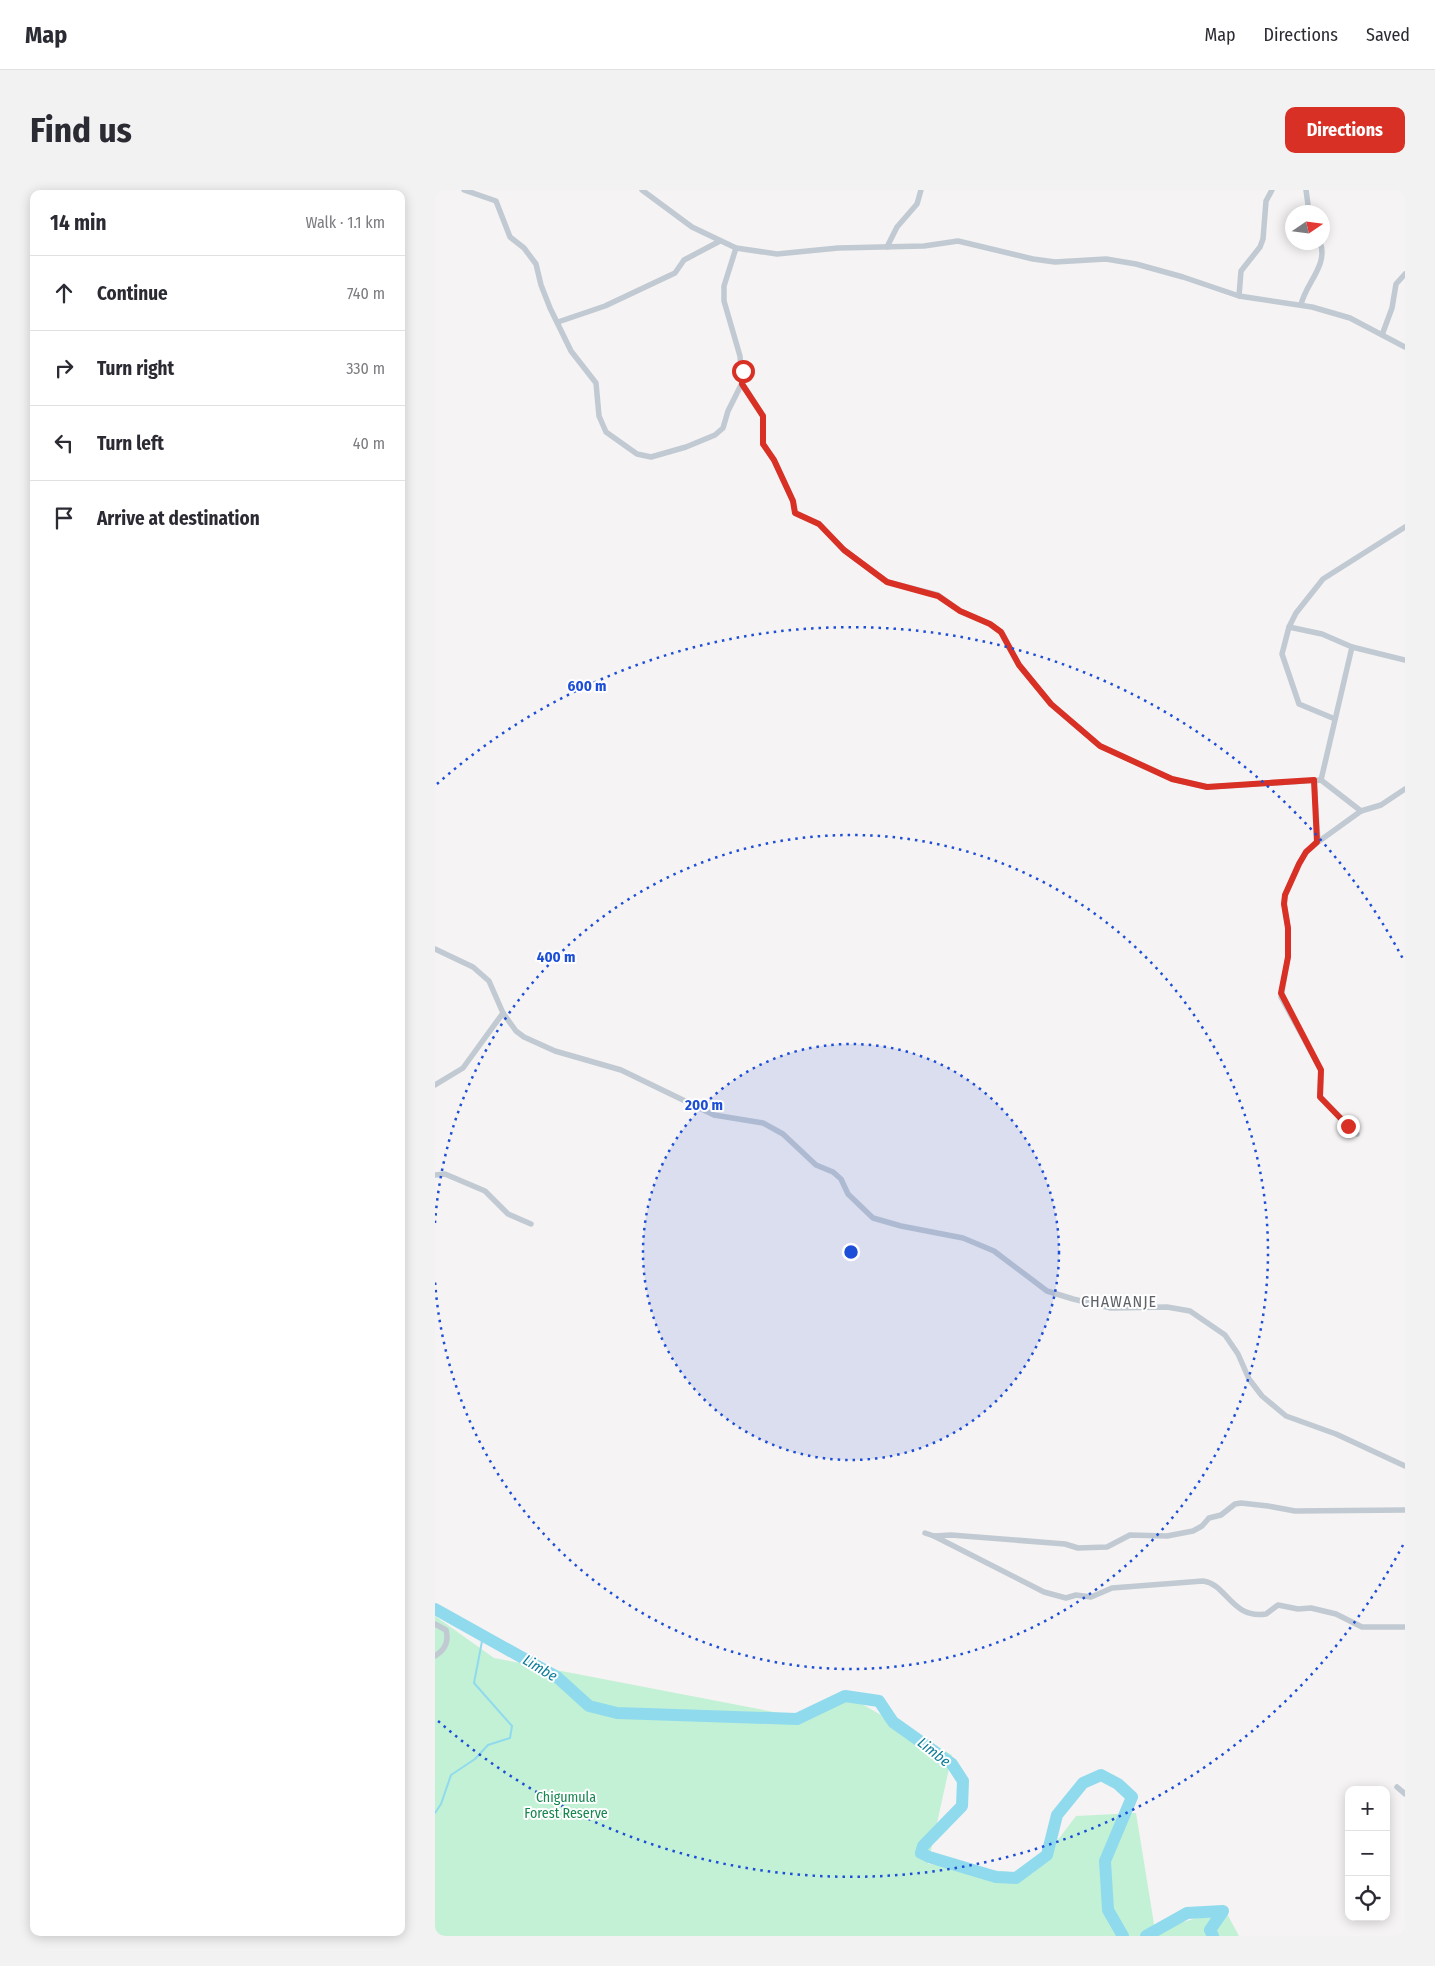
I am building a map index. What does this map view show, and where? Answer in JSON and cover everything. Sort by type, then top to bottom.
[{"type":"street","points":[[463,190],[495,201],[510,237],[525,248],[537,264],[541,285],[571,351],[596,383],[599,416],[605,432],[637,454],[651,457],[686,447],[715,435],[723,428],[728,411],[742,384]]},
{"type":"street","points":[[642,190],[692,227],[736,248],[777,254],[838,248],[924,246],[958,241],[1033,259],[1055,262],[1106,259],[1173,274],[1239,296],[1301,304],[1350,318],[1405,347]]},
{"type":"street","points":[[887,247],[897,227],[917,204],[921,190]]},
{"type":"street","points":[[1239,296],[1241,271],[1260,247],[1263,239],[1266,201],[1272,190]]},
{"type":"street","points":[[1306,190],[1308,205]]},
{"type":"street","points":[[558,322],[605,306],[675,273],[684,260],[720,242]]},
{"type":"street","points":[[736,248],[724,286],[724,301],[740,356],[742,384],[763,416],[763,444],[774,460],[793,501],[795,513],[819,524],[844,550],[887,582],[938,596],[960,611],[990,624],[1001,632],[1019,665],[1051,704],[1100,746],[1172,779],[1207,787],[1321,780],[1361,811]]},
{"type":"street","points":[[1301,304],[1303,297],[1315,278],[1323,250]]},
{"type":"street","points":[[1382,335],[1391,308],[1396,284],[1405,274]]},
{"type":"street","points":[[1335,718],[1299,704],[1282,654],[1289,627],[1296,613],[1323,579],[1405,527]]},
{"type":"street","points":[[1289,627],[1321,634],[1352,647],[1405,660]]},
{"type":"street","points":[[1321,780],[1352,647]]},
{"type":"street","points":[[1314,780],[1317,842]]},
{"type":"street","points":[[1357,1134],[1320,1097],[1321,1070],[1281,993],[1288,957],[1285,895],[1306,852],[1317,842],[1361,811],[1381,805],[1405,789]]},
{"type":"street","points":[[435,948],[473,967],[489,981],[503,1014],[516,1031],[555,1051],[621,1070],[713,1115],[763,1123],[783,1134],[816,1165],[833,1172],[841,1179],[849,1194],[873,1218],[901,1226],[963,1238],[993,1251],[1037,1285],[1073,1299],[1111,1308],[1167,1307],[1190,1311],[1225,1335],[1238,1354],[1249,1380],[1262,1396],[1286,1416],[1320,1427],[1405,1466]]},
{"type":"street","points":[[435,1085],[463,1068],[503,1014]]},
{"type":"street","points":[[435,1175],[445,1174],[485,1191],[508,1214],[531,1224]]},
{"type":"street","points":[[934,1536],[951,1534],[1059,1546],[1065,1544],[1078,1548],[1107,1547],[1130,1535],[1167,1536],[1193,1530],[1202,1526],[1209,1518],[1221,1515],[1235,1504],[1241,1503],[1295,1511],[1405,1510]]},
{"type":"street","points":[[925,1533],[1043,1592],[1057,1597],[1066,1598],[1076,1595],[1091,1597],[1111,1588],[1147,1587],[1189,1580],[1203,1581],[1212,1582],[1232,1604],[1247,1612],[1266,1614],[1278,1605],[1298,1609],[1311,1608],[1336,1614],[1362,1627],[1405,1627]]},
{"type":"street","points":[[435,1624],[446,1630],[448,1637],[441,1653],[435,1656]]},
{"type":"street","points":[[1397,1787],[1405,1794]]},
{"type":"green space","name":"Chigumula Forest Reserve","points":[[435,1616],[494,1658],[800,1717],[844,1694],[952,1755],[928,1864],[1032,1874],[1076,1816],[1136,1813],[1155,1930],[1225,1910],[1239,1936],[435,1936]]},
{"type":"waterway","name":"Limbe","points":[[435,1609],[557,1677],[589,1706],[617,1713],[797,1719],[845,1696],[879,1701],[893,1722],[952,1764],[963,1781],[962,1806],[923,1846],[921,1853],[996,1877],[1016,1878],[1047,1855],[1057,1815],[1083,1783],[1101,1775],[1118,1784],[1132,1797],[1105,1861],[1108,1910],[1123,1936]]},
{"type":"waterway","points":[[435,1813],[441,1804],[451,1775],[475,1759],[488,1745],[510,1738],[512,1726],[474,1683],[483,1636]]},
{"type":"waterway","name":"Limbe","points":[[1146,1936],[1187,1913],[1223,1911],[1210,1930],[1213,1936]]},
{"type":"district","name":"CHAWANJE","points":[[1119,1301]]},
{"type":"route","points":[[743,371],[742,384],[763,416],[763,444],[774,460],[793,501],[795,513],[799,517],[809,518],[819,524],[844,550],[887,582],[938,596],[948,601],[960,611],[990,624],[1001,632],[1019,665],[1051,704],[1100,746],[1172,779],[1207,787],[1314,780],[1317,842],[1306,852],[1285,895],[1284,904],[1289,942],[1281,997],[1321,1070],[1320,1097],[1348,1126]]}]
